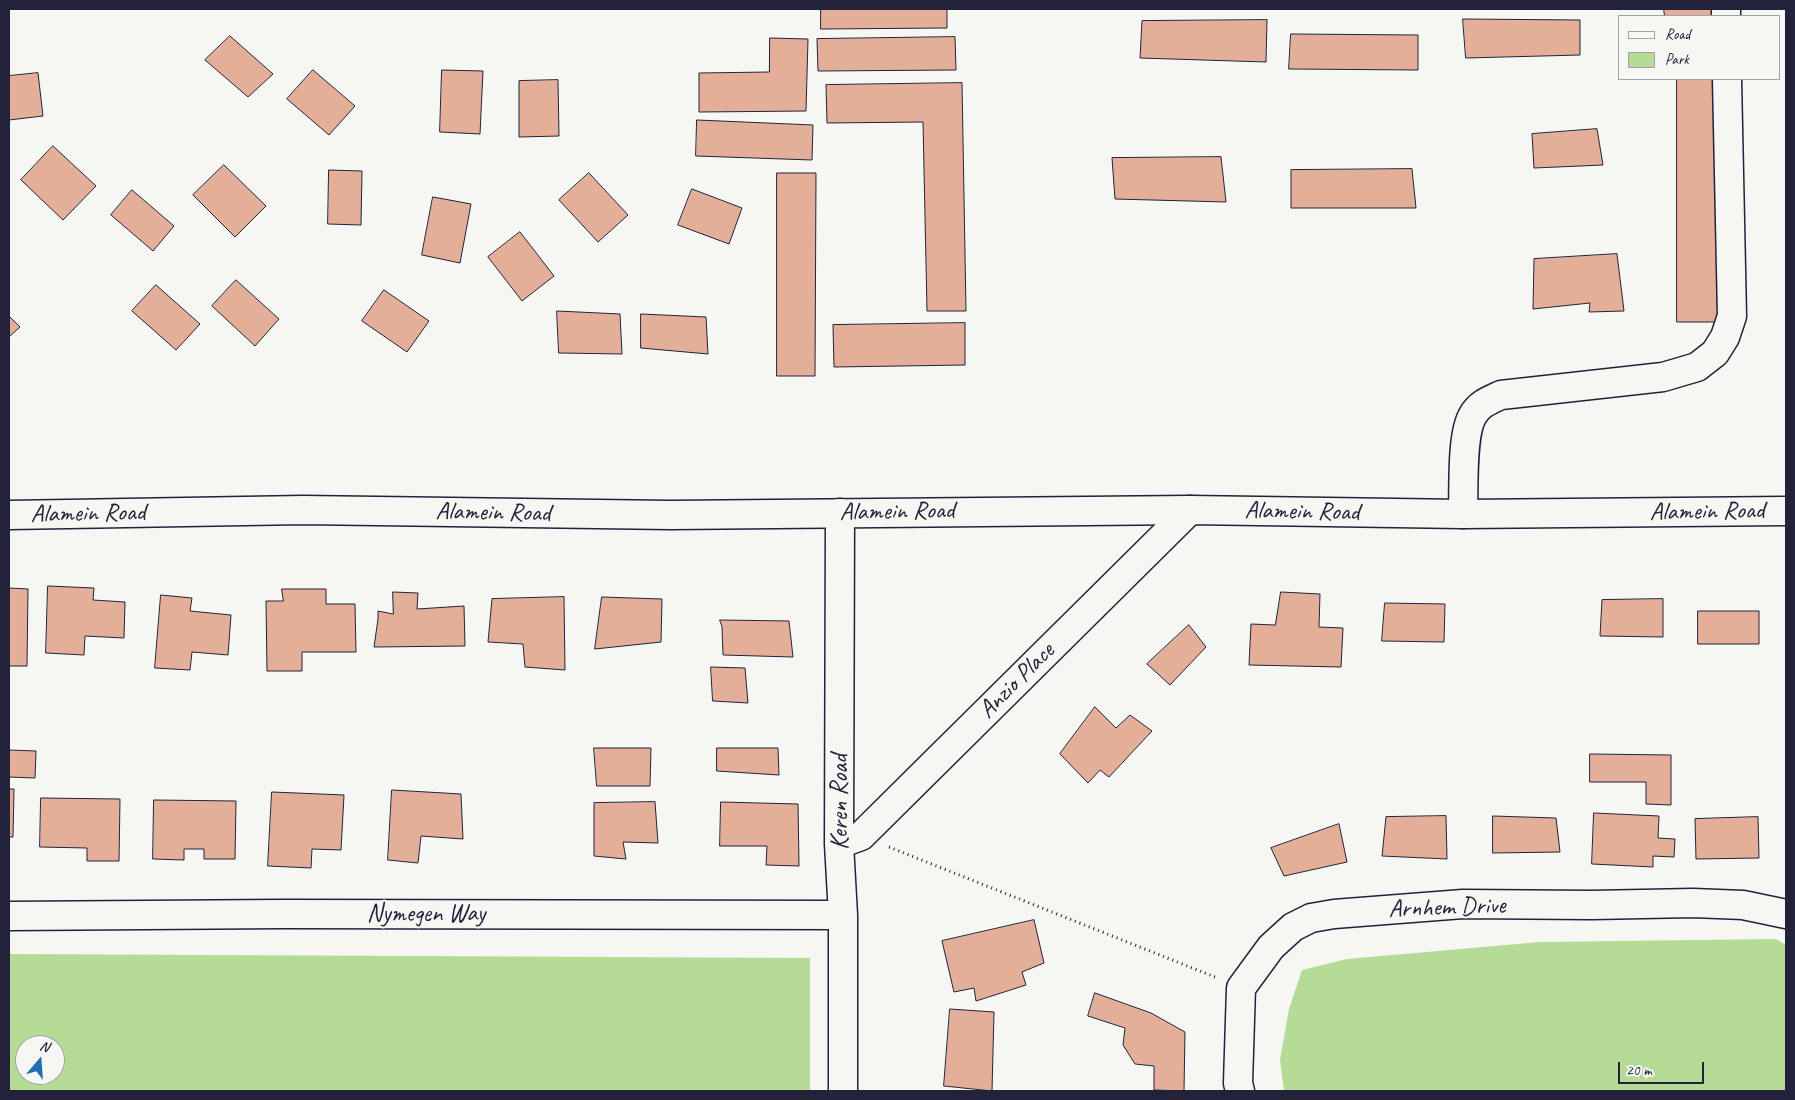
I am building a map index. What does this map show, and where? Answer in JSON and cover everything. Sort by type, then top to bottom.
[{"type":"street","points":[[1463,514],[1466,433],[1473,415],[1484,402],[1501,395],[1663,377],[1697,368],[1715,353],[1725,337],[1732,316],[1727,80]]},
{"type":"street","name":"Alamein Road","points":[[9,515],[303,510],[671,515],[1190,510],[1463,514],[1786,512]]},
{"type":"street","name":"Anzio Place","points":[[850,840],[1190,510]]},
{"type":"street","name":"Keren Road","points":[[840,513],[850,840],[843,915],[843,1091]]},
{"type":"street","name":"Arnhem Drive","points":[[1241,988],[1271,947],[1292,928],[1311,918],[1334,914],[1463,904],[1592,905],[1693,902],[1743,905],[1786,914]]},
{"type":"street","name":"Nymegen Way","points":[[9,916],[282,914],[843,915]]},
{"type":"street","points":[[1240,1091],[1238,1083],[1241,988]]},
{"type":"path","points":[[850,840],[1241,988]]},
{"type":"green space","points":[[1776,939],[1786,945],[1786,1091],[1284,1091],[1280,1060],[1289,1009],[1302,970],[1347,959],[1540,942]]},
{"type":"green space","points":[[9,954],[810,958],[810,1091],[9,1091]]},
{"type":"building","points":[[821,9],[947,9],[947,28],[821,29]]},
{"type":"building","points":[[1664,9],[1715,9],[1716,15],[1665,15]]},
{"type":"building","points":[[1463,19],[1580,20],[1580,55],[1466,58]]},
{"type":"building","points":[[1267,20],[1266,62],[1140,58],[1142,21]]},
{"type":"building","points":[[1291,34],[1418,35],[1418,70],[1289,69]]},
{"type":"building","points":[[230,36],[273,74],[248,97],[205,60]]},
{"type":"building","points":[[955,37],[956,70],[818,71],[817,39]]},
{"type":"building","points":[[770,38],[808,39],[806,111],[699,112],[699,73],[769,72]]},
{"type":"building","points":[[313,70],[355,106],[329,135],[287,99]]},
{"type":"building","points":[[442,70],[483,71],[480,134],[440,132]]},
{"type":"building","points":[[38,73],[43,116],[9,120],[9,76]]},
{"type":"building","points":[[558,80],[559,136],[519,137],[519,81]]},
{"type":"building","points":[[1677,80],[1721,80],[1721,322],[1677,322]]},
{"type":"building","points":[[962,83],[966,311],[927,311],[923,122],[827,123],[826,85]]},
{"type":"building","points":[[697,120],[813,125],[812,160],[696,156]]},
{"type":"building","points":[[1597,129],[1603,165],[1534,168],[1532,134]]},
{"type":"building","points":[[53,146],[96,186],[63,220],[21,180]]},
{"type":"building","points":[[1221,157],[1226,202],[1115,199],[1112,158]]},
{"type":"building","points":[[224,165],[266,206],[235,237],[193,195]]},
{"type":"building","points":[[1412,169],[1416,208],[1291,208],[1291,170]]},
{"type":"building","points":[[329,170],[362,171],[361,225],[328,224]]},
{"type":"building","points":[[589,173],[628,215],[598,242],[559,200]]},
{"type":"building","points":[[777,173],[816,173],[815,376],[777,376]]},
{"type":"building","points":[[692,189],[742,208],[729,244],[678,225]]},
{"type":"building","points":[[132,190],[174,226],[153,251],[111,215]]},
{"type":"building","points":[[433,197],[471,204],[460,263],[422,255]]},
{"type":"building","points":[[520,232],[554,276],[522,301],[488,257]]},
{"type":"building","points":[[1617,254],[1624,311],[1589,312],[1590,303],[1533,309],[1534,259]]},
{"type":"building","points":[[236,280],[279,319],[255,346],[212,306]]},
{"type":"building","points":[[156,285],[200,324],[176,350],[132,311]]},
{"type":"building","points":[[384,290],[429,321],[407,352],[362,321]]},
{"type":"building","points":[[557,311],[620,314],[622,354],[559,353]]},
{"type":"building","points":[[641,314],[706,317],[708,354],[641,348]]},
{"type":"building","points":[[9,316],[20,327],[9,337]]},
{"type":"building","points":[[965,323],[965,365],[834,367],[833,325]]},
{"type":"building","points":[[48,586],[94,588],[93,600],[125,602],[124,638],[85,636],[84,655],[46,653]]},
{"type":"building","points":[[9,588],[28,589],[27,666],[9,666]]},
{"type":"building","points":[[282,589],[326,589],[326,604],[355,604],[356,652],[302,652],[302,671],[267,671],[266,601],[283,601]]},
{"type":"building","points":[[393,592],[418,593],[417,609],[464,606],[465,646],[374,647],[378,611],[393,614]]},
{"type":"building","points":[[1281,592],[1320,594],[1319,627],[1343,628],[1341,667],[1249,665],[1251,624],[1275,625]]},
{"type":"building","points":[[161,595],[192,598],[190,611],[231,615],[228,655],[192,652],[190,670],[155,668]]},
{"type":"building","points":[[564,597],[565,670],[525,667],[523,644],[488,642],[492,599]]},
{"type":"building","points":[[602,597],[662,599],[661,642],[595,649]]},
{"type":"building","points":[[1663,599],[1663,637],[1600,636],[1602,600]]},
{"type":"building","points":[[1385,603],[1445,604],[1444,642],[1382,641]]},
{"type":"building","points":[[1698,611],[1759,611],[1759,644],[1698,644]]},
{"type":"building","points":[[720,620],[789,621],[793,657],[723,655]]},
{"type":"building","points":[[1189,625],[1206,647],[1170,685],[1147,664]]},
{"type":"building","points":[[711,667],[745,668],[748,703],[713,701]]},
{"type":"building","points":[[1095,707],[1116,728],[1130,715],[1152,731],[1109,777],[1100,770],[1088,783],[1060,754]]},
{"type":"building","points":[[594,748],[651,748],[650,786],[597,786]]},
{"type":"building","points":[[717,748],[778,748],[779,775],[717,771]]},
{"type":"building","points":[[9,750],[36,751],[35,778],[9,777]]},
{"type":"building","points":[[1590,754],[1671,755],[1671,805],[1646,804],[1646,782],[1590,782]]},
{"type":"building","points":[[9,789],[14,789],[13,837],[9,837]]},
{"type":"building","points":[[392,790],[461,794],[463,839],[421,836],[418,863],[388,860]]},
{"type":"building","points":[[272,792],[344,795],[341,850],[312,849],[311,868],[268,866]]},
{"type":"building","points":[[41,798],[120,799],[119,861],[87,861],[87,848],[40,847]]},
{"type":"building","points":[[154,800],[236,801],[235,859],[204,859],[204,849],[184,849],[184,860],[153,859]]},
{"type":"building","points":[[655,802],[658,843],[623,842],[626,859],[594,856],[594,803]]},
{"type":"building","points":[[721,802],[798,804],[799,866],[766,865],[767,846],[720,846]]},
{"type":"building","points":[[1594,813],[1659,816],[1658,838],[1675,839],[1674,857],[1653,856],[1653,867],[1592,864]]},
{"type":"building","points":[[1446,816],[1447,859],[1382,856],[1386,817]]},
{"type":"building","points":[[1493,816],[1556,818],[1560,852],[1493,853]]},
{"type":"building","points":[[1758,817],[1759,858],[1696,859],[1695,819]]},
{"type":"building","points":[[1339,824],[1347,862],[1284,876],[1271,848]]},
{"type":"building","points":[[1034,920],[1044,963],[1022,972],[1026,985],[976,1001],[974,988],[954,992],[942,941]]},
{"type":"building","points":[[1095,993],[1151,1013],[1185,1032],[1184,1091],[1154,1090],[1154,1066],[1135,1064],[1123,1045],[1125,1028],[1088,1016]]},
{"type":"building","points":[[950,1009],[994,1012],[992,1091],[944,1086]]}]
